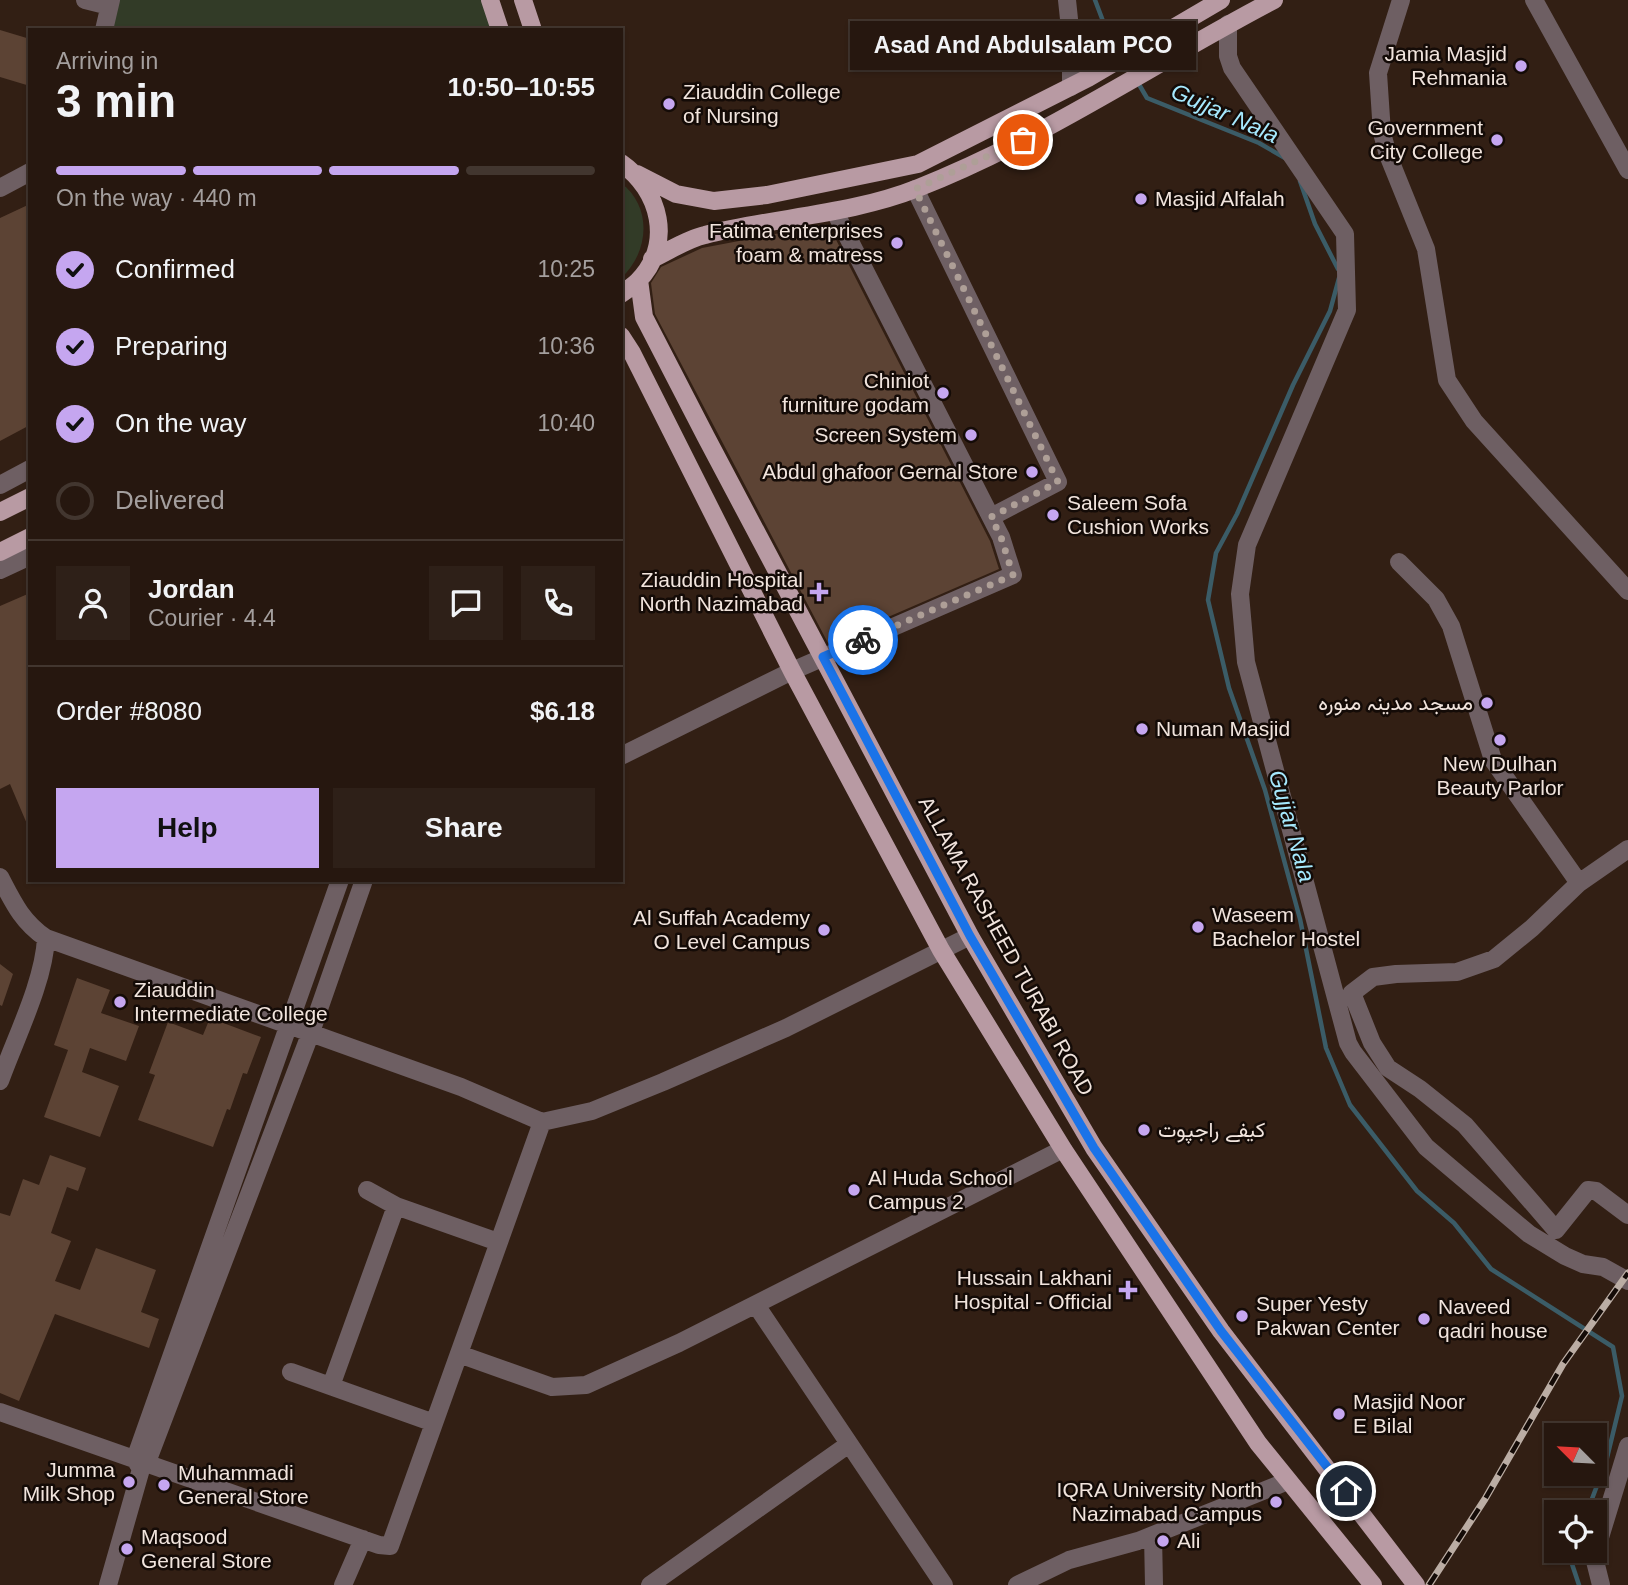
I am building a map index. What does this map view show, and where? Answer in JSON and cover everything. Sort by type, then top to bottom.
[{"type":"main road","points":[[490,0],[499,28]]},
{"type":"main road","points":[[523,0],[532,28]]},
{"type":"main road","points":[[623,164],[676,194],[714,201],[767,195],[918,164],[1088,78],[1221,0]]},
{"type":"main road","points":[[652,259],[703,235],[835,212],[915,189],[999,153],[1072,114],[1203,37],[1274,0]]},
{"type":"main road","points":[[623,292],[639,280],[652,259],[659,236],[657,211],[649,191],[637,174]]},
{"type":"main road","name":"ALLAMA RASHEED TURABI ROAD","points":[[639,280],[644,317],[970,936],[1094,1148],[1221,1331],[1416,1585]]},
{"type":"main road","points":[[623,339],[792,671],[942,950],[1063,1149],[1258,1443],[1373,1585]]},
{"type":"main road","points":[[0,512],[28,499]]},
{"type":"main road","points":[[0,552],[28,538]]},
{"type":"main road","points":[[1028,1091],[1052,1075]]},
{"type":"main road","points":[[1097,1201],[1120,1186]]},
{"type":"street","points":[[85,0],[110,3],[104,28]]},
{"type":"street","points":[[1067,0],[1071,38],[1071,87]]},
{"type":"street","points":[[1401,0],[1378,73],[1382,134],[1426,249],[1447,380],[1474,421],[1628,591]]},
{"type":"street","points":[[1534,0],[1628,170]]},
{"type":"street","points":[[1228,24],[1228,56],[1232,68],[1345,234],[1347,310],[1247,545],[1240,594],[1246,662],[1348,1043],[1410,1126],[1437,1156],[1529,1234],[1565,1256],[1583,1264],[1603,1267],[1628,1282]]},
{"type":"street","points":[[0,188],[28,173]]},
{"type":"street","points":[[915,189],[1058,482],[991,517]]},
{"type":"street","points":[[623,755],[792,671],[1013,575],[1001,537],[835,212]]},
{"type":"street","points":[[0,485],[28,471]]},
{"type":"street","points":[[0,569],[28,557]]},
{"type":"street","points":[[1399,562],[1436,599],[1451,626],[1493,760],[1579,883]]},
{"type":"street","points":[[1628,849],[1579,883],[1532,928],[1494,959],[1457,971],[1373,977],[1352,993],[1372,1043],[1388,1068],[1420,1088],[1465,1125],[1556,1230],[1588,1191],[1596,1191],[1628,1215]]},
{"type":"street","points":[[0,877],[30,928],[46,939],[311,1032],[460,1087],[542,1122],[592,1111],[663,1083],[786,1028],[970,936]]},
{"type":"street","points":[[108,1585],[141,1463],[339,882]]},
{"type":"street","points":[[141,1463],[311,1032],[363,882]]},
{"type":"street","points":[[0,1081],[36,983],[45,954],[46,939]]},
{"type":"street","points":[[0,1412],[379,1545],[390,1546],[542,1122]]},
{"type":"street","points":[[458,1354],[552,1387],[586,1385],[756,1305],[1063,1149]]},
{"type":"street","points":[[367,1190],[396,1206],[498,1242]]},
{"type":"street","points":[[331,1386],[396,1206]]},
{"type":"street","points":[[756,1305],[944,1585]]},
{"type":"street","points":[[291,1372],[434,1423]]},
{"type":"street","points":[[650,1585],[849,1444]]},
{"type":"street","points":[[1601,1585],[1594,1557],[1628,1446]]},
{"type":"street","points":[[1017,1585],[1069,1560],[1153,1535],[1288,1481]]},
{"type":"street","points":[[1153,1535],[1154,1585]]},
{"type":"street","points":[[343,1585],[363,1539]]},
{"type":"green space","points":[[112,0],[485,0],[494,28],[105,28]]},
{"type":"green space","points":[[623,185],[638,204],[644,230],[642,243],[630,268],[623,276]]},
{"type":"building","points":[[0,30],[28,38],[28,85],[0,77]]},
{"type":"building","points":[[28,205],[28,426],[0,441],[0,218]]},
{"type":"building","points":[[828,224],[990,541],[999,569],[828,643],[655,314],[651,283],[661,267],[702,248]]},
{"type":"building","points":[[28,594],[28,826],[10,784],[0,789],[0,606]]},
{"type":"building","points":[[0,964],[13,974],[2,1006],[0,1005]]},
{"type":"building","points":[[77,978],[110,990],[101,1013],[139,1026],[126,1061],[90,1048],[82,1072],[119,1086],[100,1137],[44,1117],[68,1050],[54,1045]]},
{"type":"building","points":[[210,1018],[261,1037],[247,1074],[243,1073],[230,1110],[227,1109],[213,1147],[138,1120],[155,1075],[149,1073],[168,1022],[203,1035]]},
{"type":"building","points":[[50,1155],[86,1168],[78,1191],[67,1187],[51,1233],[71,1241],[55,1281],[80,1290],[96,1248],[156,1270],[141,1312],[159,1319],[149,1348],[55,1314],[19,1401],[0,1393],[0,1213],[10,1216],[23,1179],[39,1185]]},
{"type":"waterway","name":"Gujjar Nala","points":[[1095,0],[1106,29],[1120,53]]},
{"type":"waterway","name":"Gujjar Nala","points":[[1137,81],[1147,98],[1259,143],[1285,158]]},
{"type":"waterway","name":"Gujjar Nala","points":[[1300,181],[1315,224],[1338,269]]},
{"type":"waterway","name":"Gujjar Nala","points":[[1339,278],[1330,311],[1293,385],[1237,514],[1216,553],[1208,600],[1229,688],[1265,790],[1300,919],[1326,1048],[1350,1105],[1417,1191],[1454,1223],[1491,1269],[1613,1347],[1622,1396],[1606,1462],[1592,1500]]},
{"type":"waterway","name":"Gujjar Nala","points":[[1572,1563],[1579,1585]]},
{"type":"railway","points":[[1429,1585],[1485,1499],[1563,1364],[1628,1273]]},
{"type":"way so far","points":[[863,640],[1013,575],[1001,537],[991,517],[1058,482],[915,189],[1023,140]]},
{"type":"place","name":"Jamia Masjid Rehmania","points":[[1521,66]]},
{"type":"place","name":"Ziauddin College of Nursing","points":[[669,104]]},
{"type":"place","name":"Asad And Abdulsalam PCO","points":[[1023,140]]},
{"type":"place","name":"Government City College","points":[[1497,140]]},
{"type":"place","name":"Masjid Alfalah","points":[[1141,199]]},
{"type":"place","name":"Fatima enterprises foam & matress","points":[[897,243]]},
{"type":"place","name":"Chiniot furniture godam","points":[[943,393]]},
{"type":"place","name":"Screen System","points":[[971,435]]},
{"type":"place","name":"Abdul ghafoor Gernal Store","points":[[1032,472]]},
{"type":"place","name":"Saleem Sofa Cushion Works","points":[[1053,515]]},
{"type":"place","name":"Ziauddin Hospital North Nazimabad","points":[[819,592]]},
{"type":"place","name":"مسجد مدینہ منورہ","points":[[1487,703]]},
{"type":"place","name":"Numan Masjid","points":[[1142,729]]},
{"type":"place","name":"New Dulhan Beauty Parlor","points":[[1500,740]]},
{"type":"place","name":"Waseem Bachelor Hostel","points":[[1198,927]]},
{"type":"place","name":"Al Suffah Academy O Level Campus","points":[[824,930]]},
{"type":"place","name":"Ziauddin Intermediate College","points":[[120,1002]]},
{"type":"place","name":"کیفے راجپوت","points":[[1144,1130]]},
{"type":"place","name":"Al Huda School Campus 2","points":[[854,1190]]},
{"type":"place","name":"Hussain Lakhani Hospital - Official","points":[[1128,1290]]},
{"type":"place","name":"Super Yesty Pakwan Center","points":[[1242,1316]]},
{"type":"place","name":"Naveed qadri house","points":[[1424,1319]]},
{"type":"place","name":"Masjid Noor E Bilal","points":[[1339,1414]]},
{"type":"place","name":"Jumma Milk Shop","points":[[129,1482]]},
{"type":"place","name":"Muhammadi General Store","points":[[164,1485]]},
{"type":"place","name":"IQRA University North Nazimabad Campus","points":[[1276,1502]]},
{"type":"place","name":"Ali","points":[[1163,1541]]},
{"type":"place","name":"Maqsood General Store","points":[[127,1549]]},
{"type":"route","points":[[863,640],[823,657],[970,936],[1094,1148],[1221,1331],[1346,1491]]}]
